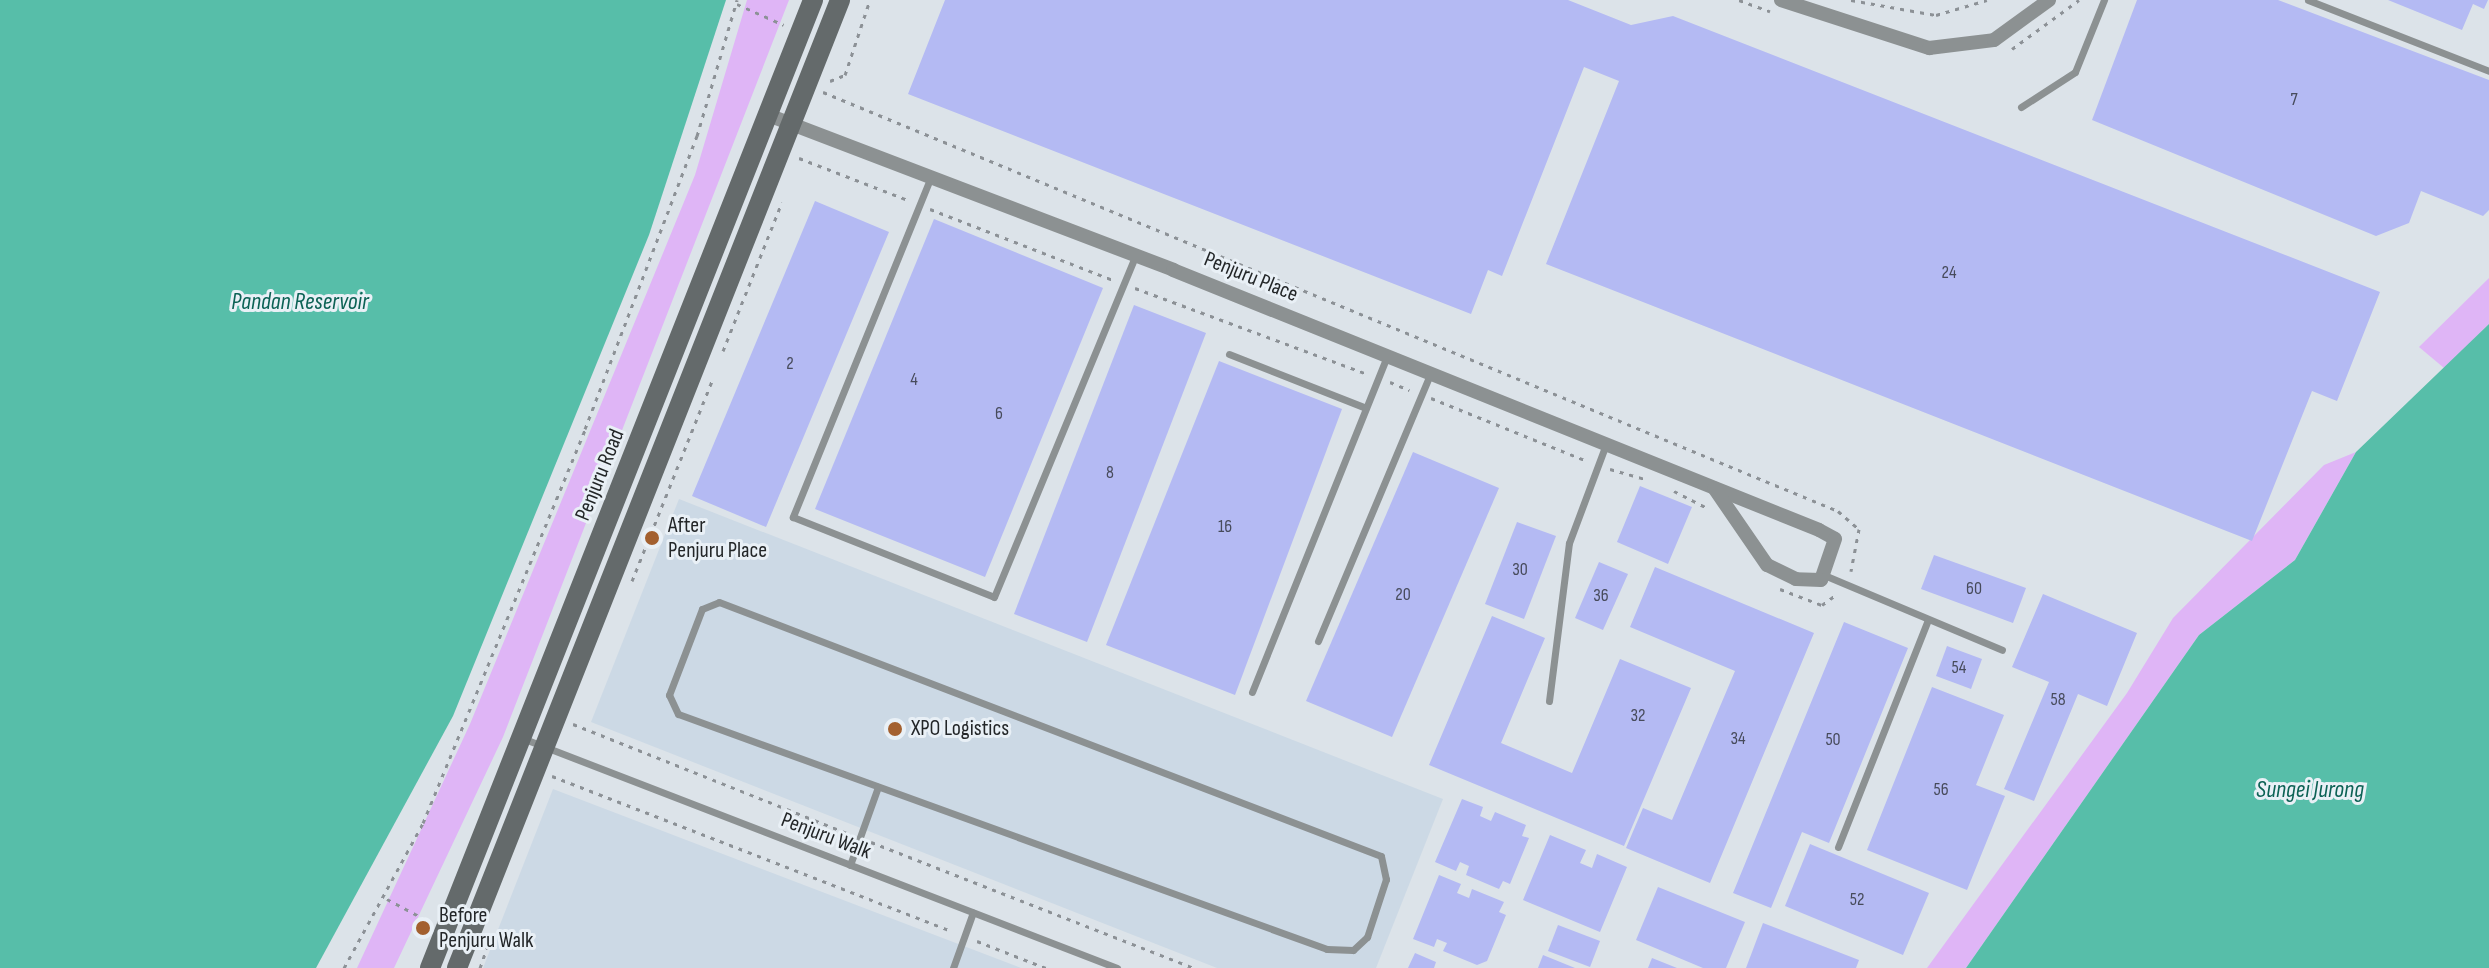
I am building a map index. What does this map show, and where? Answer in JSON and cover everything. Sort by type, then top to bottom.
[{"type":"main road","name":"Penjuru Road","points":[[430,968],[813,0]]},
{"type":"main road","points":[[457,968],[544,746],[800,128],[840,0]]},
{"type":"street","points":[[1781,0],[1929,48],[1994,40],[2049,0]]},
{"type":"street","name":"Penjuru Place","points":[[768,115],[1431,373],[1835,539],[1823,575]]},
{"type":"street","points":[[1714,488],[1767,565],[1796,579],[1823,575]]},
{"type":"lane","points":[[2021,107],[2075,72],[2104,0]]},
{"type":"lane","points":[[2308,0],[2489,71]]},
{"type":"lane","points":[[930,179],[793,517],[994,597],[1135,256]]},
{"type":"lane","points":[[1229,354],[1366,408]]},
{"type":"lane","points":[[1252,692],[1387,356]]},
{"type":"lane","points":[[1318,641],[1431,373]]},
{"type":"lane","points":[[1549,701],[1569,543],[1606,444]]},
{"type":"lane","points":[[1823,575],[1844,587],[2002,650]]},
{"type":"lane","points":[[719,602],[1381,856],[1386,879],[1367,937],[1344,953],[878,787],[671,707],[669,695],[705,603],[719,602]]},
{"type":"lane","points":[[1838,847],[1928,620]]},
{"type":"lane","name":"Penjuru Walk","points":[[522,737],[1117,968]]},
{"type":"lane","points":[[850,865],[878,787]]},
{"type":"lane","points":[[953,968],[973,912]]},
{"type":"path","points":[[793,172],[789,154],[800,128],[821,91],[845,75],[870,0]]},
{"type":"path","points":[[1851,0],[1936,15],[1987,0]]},
{"type":"path","points":[[344,968],[387,899],[585,429],[697,136],[737,2],[763,15]]},
{"type":"path","points":[[821,91],[1838,511],[1859,529],[1844,587],[1822,605],[1785,595],[1775,585]]},
{"type":"path","points":[[789,154],[1123,284],[1422,394],[1598,465],[1659,484]]},
{"type":"path","points":[[722,355],[788,186]]},
{"type":"path","points":[[625,595],[716,369]]},
{"type":"path","points":[[1671,489],[1719,514]]},
{"type":"path","points":[[574,711],[570,723],[1194,968]]},
{"type":"path","points":[[548,774],[1046,968]]},
{"type":"path","points":[[387,899],[444,934]]},
{"type":"shaded area","points":[[747,0],[789,0],[503,737],[394,968],[357,968],[470,724],[695,175]]},
{"type":"shaded area","points":[[2489,278],[2489,324],[2444,368],[2419,347]]},
{"type":"shaded area","points":[[2356,452],[2295,560],[2199,635],[1966,968],[1927,968],[2127,693],[2173,618],[2324,465]]},
{"type":"shaded area","points":[[679,499],[1443,799],[1376,968],[1217,968],[591,722]]},
{"type":"shaded area","points":[[553,789],[1021,968],[483,968]]},
{"type":"water","name":"Pandan Reservoir","points":[[0,0],[726,0],[649,235],[453,716],[316,968],[0,968]]},
{"type":"water","name":"Sungei Jurong","points":[[2489,324],[2489,968],[1966,968],[2199,635],[2295,560],[2356,452]]},
{"type":"building","points":[[945,0],[1568,0],[1631,25],[1673,16],[2380,292],[2337,401],[2312,391],[2252,541],[1546,264],[1619,81],[1584,67],[1502,276],[1488,270],[1471,314],[908,94]]},
{"type":"building","points":[[2137,0],[2278,0],[2489,80],[2489,210],[2483,216],[2421,191],[2409,223],[2376,236],[2092,120]]},
{"type":"building","points":[[2388,0],[2488,0],[2484,9],[2473,4],[2462,30]]},
{"type":"building","points":[[815,201],[889,232],[766,527],[692,496]]},
{"type":"building","points":[[934,219],[1103,288],[985,577],[815,509]]},
{"type":"building","points":[[1134,305],[1206,333],[1087,642],[1014,614]]},
{"type":"building","points":[[1219,361],[1342,409],[1235,695],[1106,645]]},
{"type":"building","points":[[1413,452],[1499,488],[1392,737],[1306,701]]},
{"type":"building","points":[[1640,486],[1692,507],[1668,564],[1617,542]]},
{"type":"building","points":[[1517,522],[1556,536],[1524,619],[1485,604]]},
{"type":"building","points":[[1934,555],[2026,588],[2013,623],[1921,589]]},
{"type":"building","points":[[1599,562],[1628,574],[1603,630],[1575,618]]},
{"type":"building","points":[[1655,567],[1814,633],[1710,883],[1626,848],[1643,808],[1672,820],[1735,671],[1630,627]]},
{"type":"building","points":[[2043,594],[2137,633],[2107,706],[2078,694],[2034,801],[2004,789],[2049,682],[2012,667]]},
{"type":"building","points":[[1492,616],[1545,638],[1501,743],[1572,773],[1620,659],[1691,688],[1624,846],[1429,765]]},
{"type":"building","points":[[1844,622],[1908,648],[1829,843],[1802,832],[1771,908],[1733,893]]},
{"type":"building","points":[[1947,646],[1982,659],[1971,689],[1936,676]]},
{"type":"building","points":[[1932,687],[2004,715],[1976,785],[2005,796],[1967,890],[1867,850]]},
{"type":"building","points":[[1462,799],[1483,807],[1480,816],[1491,821],[1495,812],[1526,825],[1522,836],[1529,838],[1510,884],[1503,881],[1499,889],[1466,875],[1469,866],[1460,862],[1456,871],[1435,862]]},
{"type":"building","points":[[1550,835],[1586,850],[1580,863],[1592,868],[1597,854],[1627,867],[1600,932],[1523,900]]},
{"type":"building","points":[[1810,844],[1929,893],[1903,955],[1785,906]]},
{"type":"building","points":[[1439,875],[1461,884],[1457,893],[1469,898],[1472,889],[1504,902],[1499,912],[1506,915],[1487,961],[1477,965],[1443,951],[1447,943],[1437,939],[1434,947],[1413,939]]},
{"type":"building","points":[[1658,887],[1745,922],[1726,968],[1703,968],[1636,940]]},
{"type":"building","points":[[1763,923],[1859,960],[1856,968],[1746,968]]},
{"type":"building","points":[[1558,925],[1600,941],[1590,967],[1548,951]]},
{"type":"building","points":[[1415,953],[1436,962],[1434,968],[1408,968]]},
{"type":"building","points":[[1543,955],[1575,968],[1538,968]]},
{"type":"building","points":[[1652,958],[1677,968],[1648,968]]},
{"type":"place","name":"After Penjuru Place","points":[[652,538]]},
{"type":"place","name":"XPO Logistics","points":[[895,729]]},
{"type":"place","name":"Before Penjuru Walk","points":[[423,928]]}]
